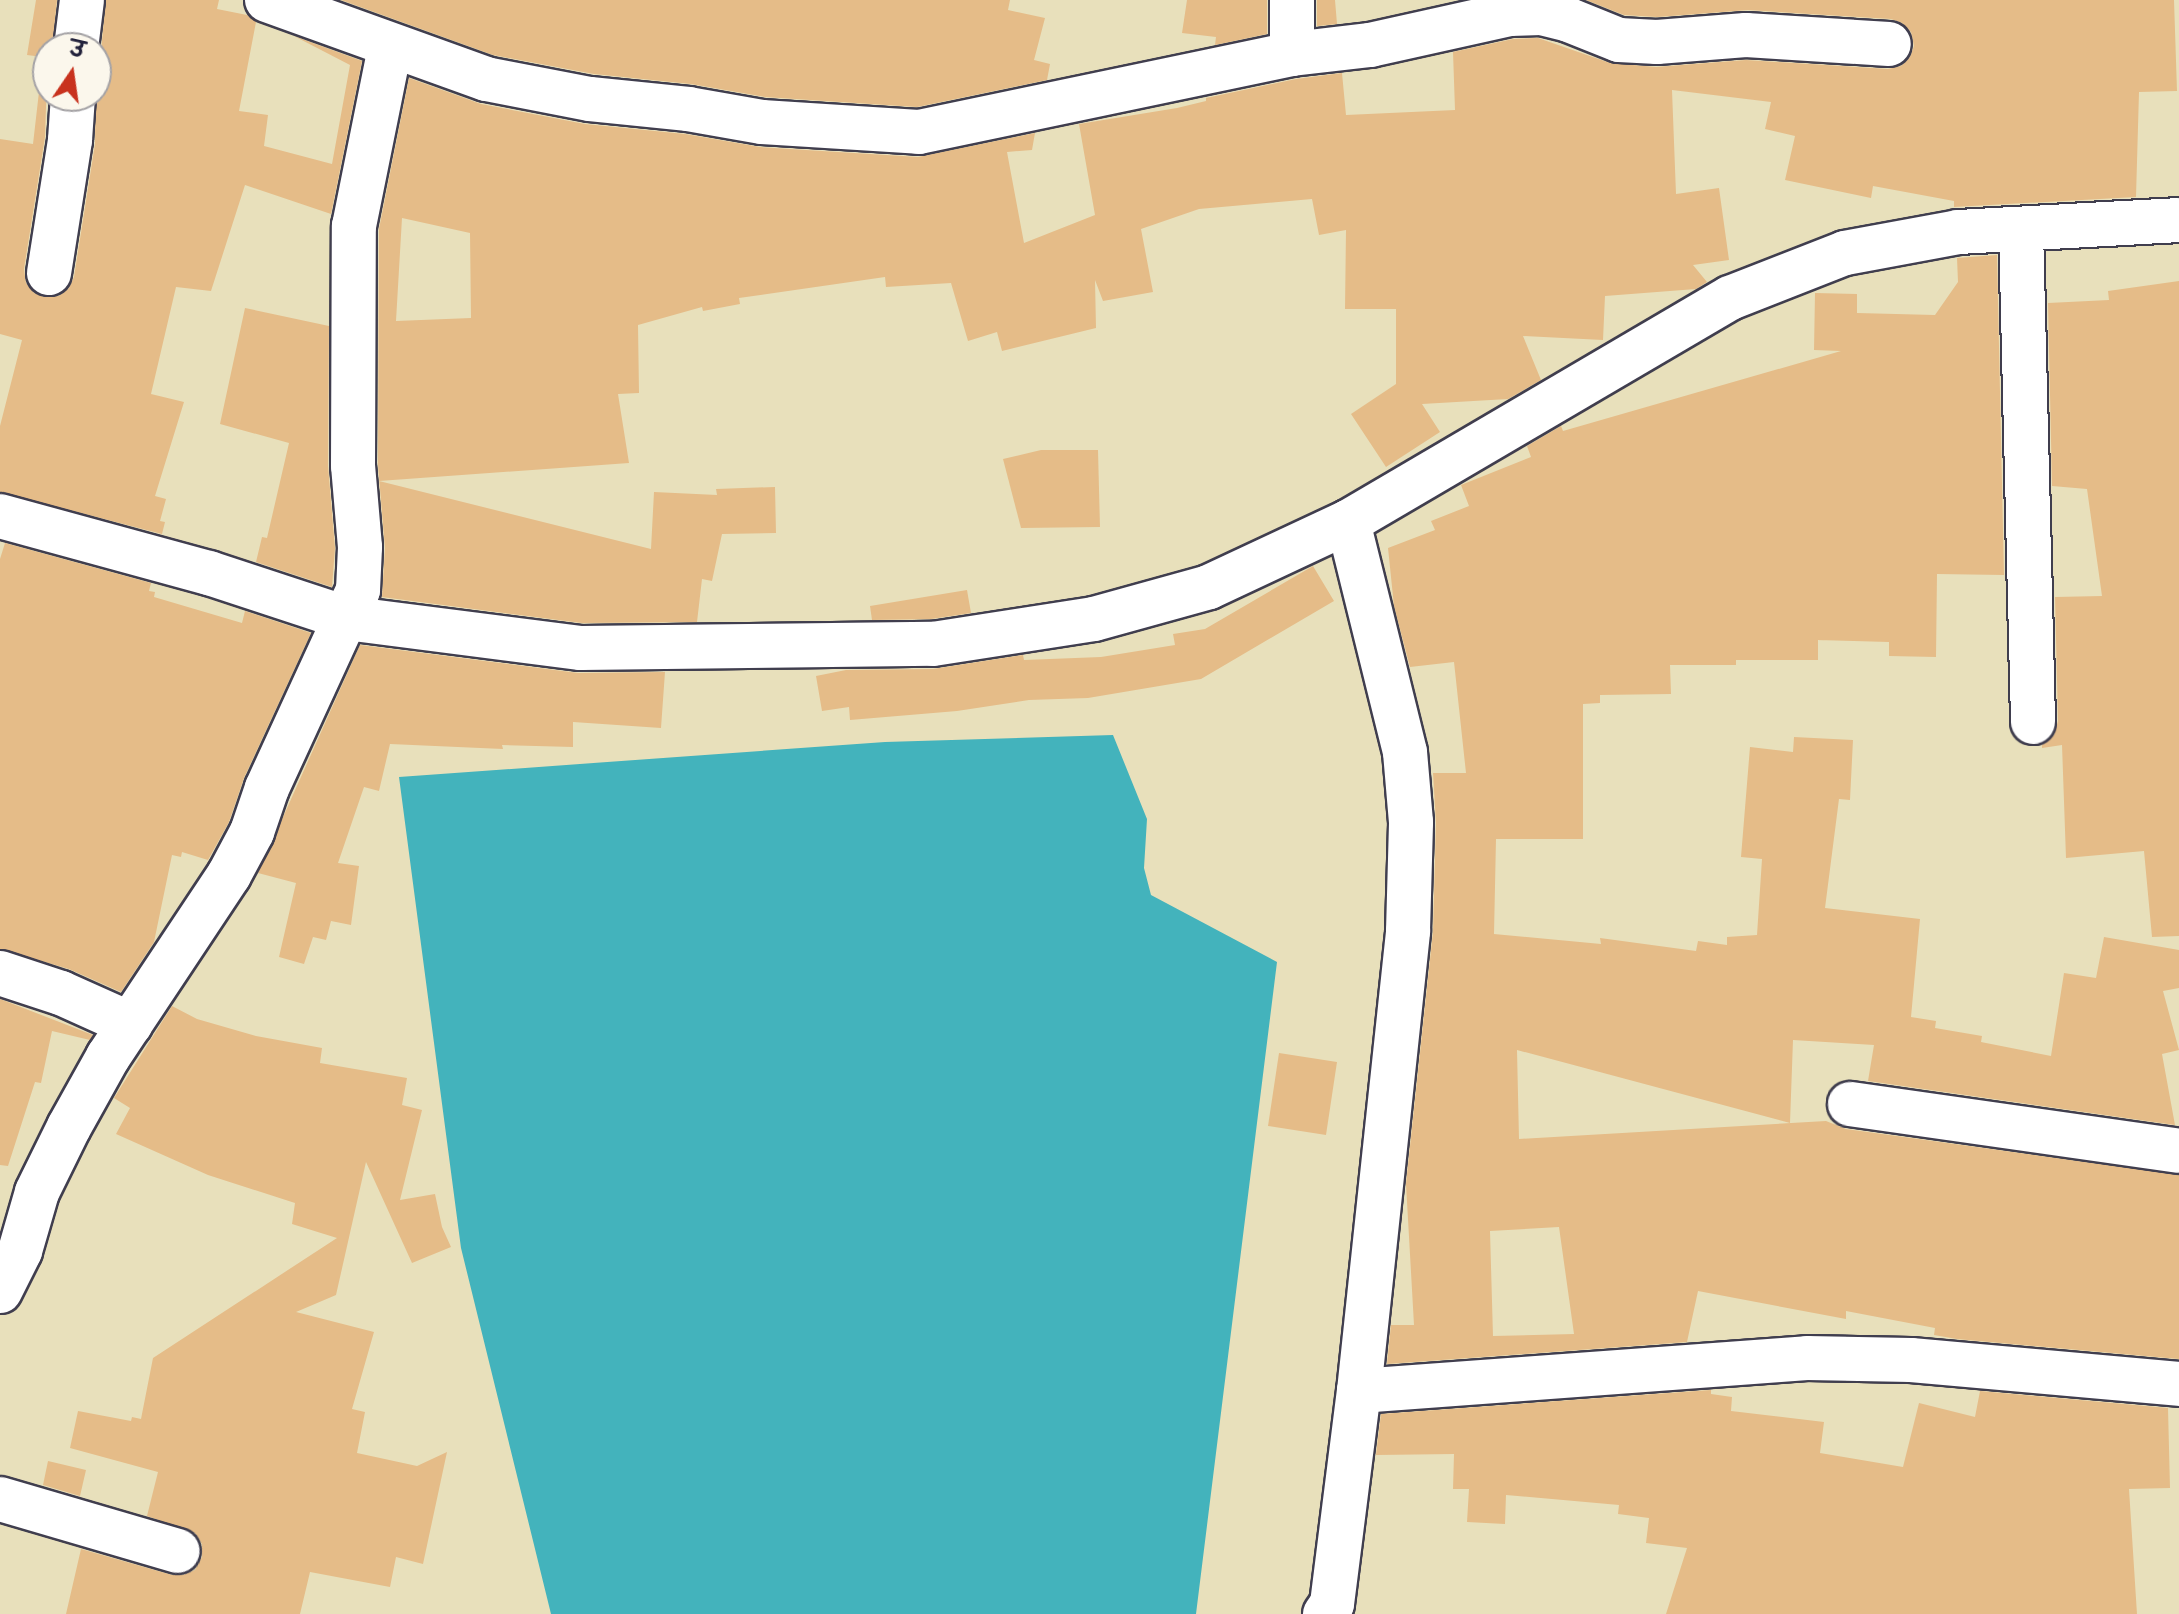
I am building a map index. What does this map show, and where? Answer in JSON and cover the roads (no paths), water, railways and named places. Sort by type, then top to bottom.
[{"type":"street","points":[[78,32],[82,0]]},
{"type":"street","points":[[267,0],[390,47],[486,79],[590,99],[688,109],[762,122],[919,132],[1292,54],[1370,45],[1510,14],[1541,13],[1569,20],[1619,40],[1657,42],[1746,35],[1889,44]]},
{"type":"street","points":[[1292,0],[1292,54]]},
{"type":"street","points":[[0,1291],[20,1251],[37,1192],[82,1104],[130,1024],[234,865],[358,590],[360,547],[353,466],[354,226],[390,47]]},
{"type":"street","points":[[49,273],[72,112]]},
{"type":"street","points":[[0,516],[209,573],[346,618],[581,648],[933,644],[1094,619],[1209,587],[1348,522],[1730,298],[1845,253],[1958,232],[2179,220]]},
{"type":"street","points":[[2021,230],[2033,722]]},
{"type":"street","points":[[1325,1614],[1332,1604],[1359,1391],[1408,931],[1411,822],[1405,752],[1348,522]]},
{"type":"street","points":[[0,973],[61,993],[130,1024]]},
{"type":"street","points":[[1850,1104],[2179,1151]]},
{"type":"street","points":[[1359,1391],[1807,1358],[1911,1360],[2179,1384]]},
{"type":"street","points":[[0,1499],[178,1551]]},
{"type":"water","points":[[1113,735],[1147,819],[1144,868],[1151,895],[1277,962],[1196,1614],[551,1614],[461,1248],[399,777],[885,742]]}]
